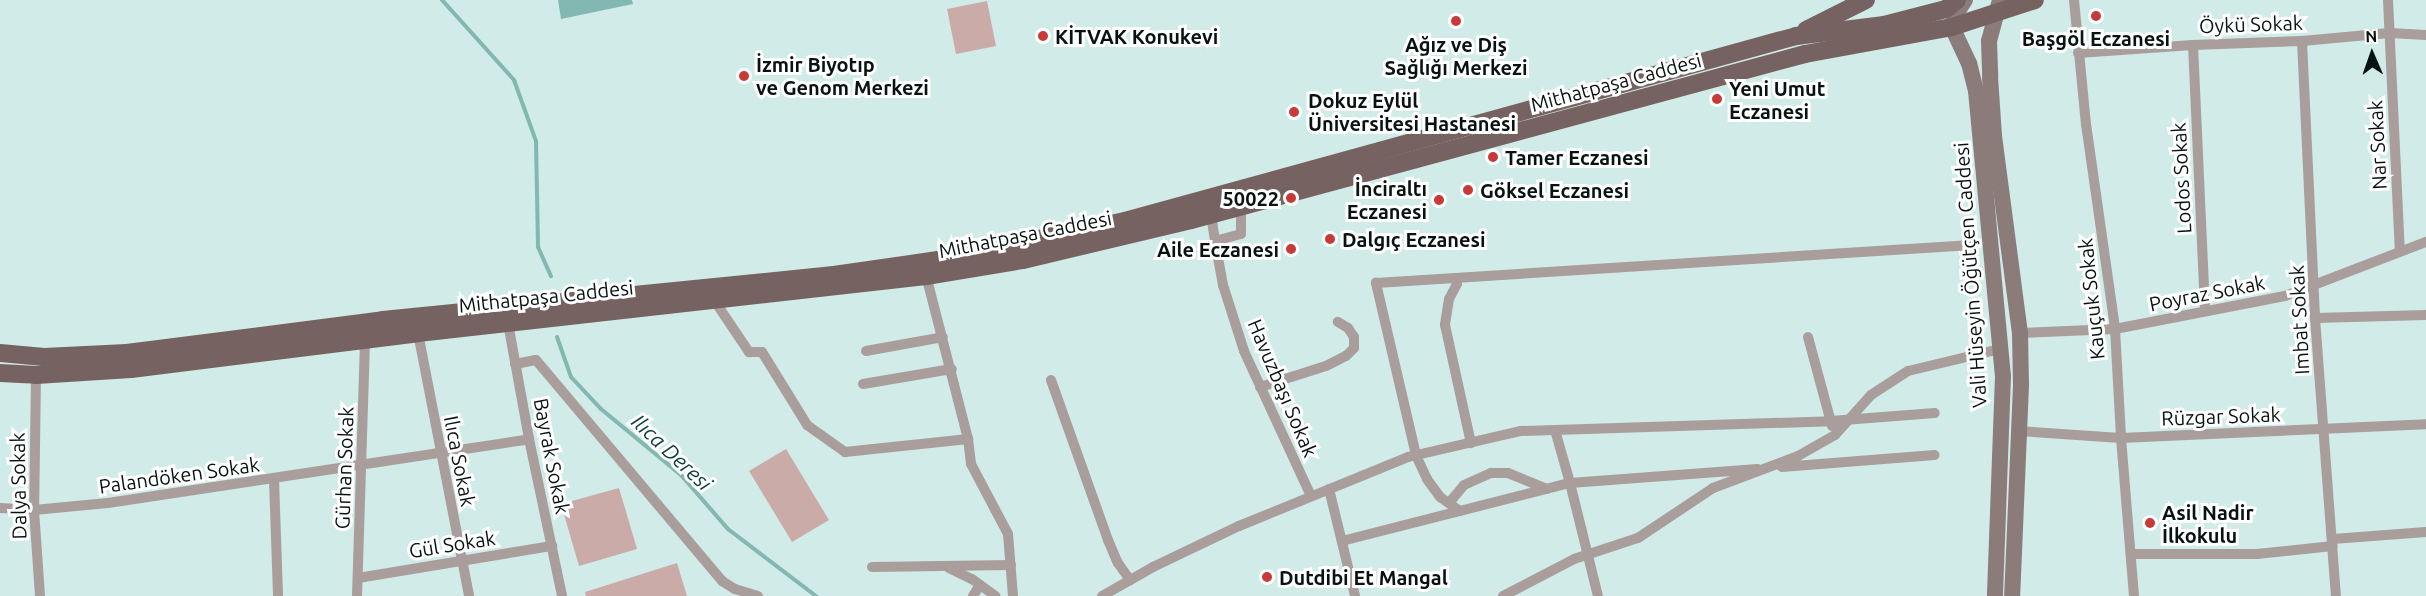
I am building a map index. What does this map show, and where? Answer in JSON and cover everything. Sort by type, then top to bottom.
[{"type":"main road","points":[[1805,54],[1796,36],[1866,0]]},
{"type":"main road","name":"Mithatpaşa Caddesi","points":[[0,353],[44,357],[127,353],[383,320],[834,275],[938,260],[1125,221],[1796,36],[1884,25],[1946,9],[1957,0]]},
{"type":"main road","points":[[1953,27],[1956,14],[1965,0]]},
{"type":"main road","name":"Mithatpaşa Caddesi","points":[[0,373],[36,375],[131,369],[418,333],[926,276],[1023,260],[1211,215],[1805,54],[1953,27],[1999,5],[2035,0]]},
{"type":"main road","name":"Vali Hüseyin Öğütçen Caddesi","points":[[1999,5],[1989,41],[1990,77],[1994,136],[2020,333],[2012,596]]},
{"type":"main road","name":"Vali Hüseyin Öğütçen Caddesi","points":[[1953,27],[1969,63],[1976,91],[2003,376],[1995,596]]},
{"type":"street","name":"Kauçuk Sokak","points":[[2074,0],[2078,53],[2115,328],[2134,596]]},
{"type":"street","name":"Nar Sokak","points":[[2388,0],[2400,252]]},
{"type":"street","name":"Öykü Sokak","points":[[2078,53],[2193,45],[2302,41],[2390,33],[2426,35]]},
{"type":"street","name":"Imbat Sokak","points":[[2302,41],[2315,318],[2336,596]]},
{"type":"street","name":"Lodos Sokak","points":[[2193,45],[2205,310]]},
{"type":"street","points":[[1215,241],[1241,234],[1241,207]]},
{"type":"street","name":"Havuzbaşı Sokak","points":[[1211,215],[1227,296],[1244,351],[1311,496]]},
{"type":"street","name":"Poyraz Sokak","points":[[2020,333],[2115,328],[2285,296],[2426,242]]},
{"type":"street","points":[[1460,511],[1440,497],[1427,479],[1416,455],[1376,283],[1972,245]]},
{"type":"street","points":[[926,276],[952,369],[968,439],[971,464],[1008,534],[1013,596]]},
{"type":"street","points":[[1455,278],[1457,285],[1449,299],[1444,324],[1471,443]]},
{"type":"street","points":[[714,300],[749,352],[762,351],[807,425],[845,452],[968,439]]},
{"type":"street","points":[[2315,318],[2426,315]]},
{"type":"street","points":[[1260,387],[1326,366],[1346,356],[1354,348],[1354,337],[1348,328],[1338,322]]},
{"type":"street","name":"Bayrak Sokak","points":[[508,323],[529,439],[562,596]]},
{"type":"street","name":"Ilıca Sokak","points":[[418,333],[439,453],[469,596]]},
{"type":"street","points":[[866,351],[943,337]]},
{"type":"street","points":[[1808,338],[1835,435]]},
{"type":"street","name":"Gürhan Sokak","points":[[357,596],[365,340]]},
{"type":"street","points":[[1503,596],[1574,559],[1638,538],[1713,488],[1798,456],[1835,435],[1871,394],[1908,371],[2000,349]]},
{"type":"street","points":[[515,364],[536,360],[722,581],[735,589],[758,596]]},
{"type":"street","points":[[863,384],[952,369]]},
{"type":"street","name":"Dalya Sokak","points":[[36,375],[34,510],[40,596]]},
{"type":"street","points":[[1051,380],[1108,540],[1118,563],[1130,580]]},
{"type":"street","points":[[1102,596],[1239,526],[1311,496],[1416,455],[1521,431],[1831,421],[1935,413]]},
{"type":"street","name":"Rüzgar Sokak","points":[[2018,430],[2121,438],[2426,424]]},
{"type":"street","points":[[1555,430],[1589,554],[1598,596]]},
{"type":"street","name":"Palandöken Sokak","points":[[0,508],[34,510],[108,503],[274,480],[529,439]]},
{"type":"street","points":[[1342,542],[1570,483],[1935,455]]},
{"type":"street","points":[[1449,503],[1464,485],[1491,473],[1508,473],[1547,489]]},
{"type":"street","points":[[274,480],[278,596]]},
{"type":"street","points":[[1329,489],[1355,596]]},
{"type":"street","points":[[2131,554],[2257,554],[2333,542],[2426,532]]},
{"type":"street","name":"Gül Sokak","points":[[358,578],[552,546]]},
{"type":"street","points":[[873,567],[1011,565]]},
{"type":"street","points":[[946,566],[995,596]]},
{"type":"street","points":[[973,596],[980,585]]},
{"type":"shaded area","points":[[987,1],[996,46],[956,54],[947,9]]},
{"type":"shaded area","points":[[786,449],[829,520],[792,542],[749,471]]},
{"type":"shaded area","points":[[619,488],[637,549],[579,566],[561,504]]},
{"type":"shaded area","points":[[677,563],[687,596],[586,596],[585,592]]},
{"type":"water","points":[[558,0],[632,0],[633,4],[561,19]]},
{"type":"waterway","name":"Ilıca Deresi","points":[[442,0],[514,80],[536,141],[538,247],[551,276]]},
{"type":"waterway","name":"Ilıca Deresi","points":[[557,337],[571,377],[601,409],[681,475],[728,529],[816,596]]},
{"type":"place","name":"Başgöl Eczanesi","points":[[2096,16]]},
{"type":"place","name":"Ağız ve Diş Sağlığı Merkezi","points":[[1456,21]]},
{"type":"place","name":"KİTVAK Konukevi","points":[[1043,36]]},
{"type":"place","name":"İzmir Biyotıp ve Genom Merkezi","points":[[744,76]]},
{"type":"place","name":"Yeni Umut Eczanesi","points":[[1717,99]]},
{"type":"place","name":"Dokuz Eylül Üniversitesi Hastanesi","points":[[1294,112]]},
{"type":"place","name":"Tamer Eczanesi","points":[[1493,157]]},
{"type":"place","name":"Göksel Eczanesi","points":[[1468,190]]},
{"type":"place","name":"50022","points":[[1291,198]]},
{"type":"place","name":"İnciraltı Eczanesi","points":[[1439,200]]},
{"type":"place","name":"Dalgıç Eczanesi","points":[[1330,239]]},
{"type":"place","name":"Aile Eczanesi","points":[[1291,249]]},
{"type":"place","name":"Asil Nadir İlkokulu","points":[[2150,523]]},
{"type":"place","name":"Dutdibi Et Mangal","points":[[1267,577]]}]
